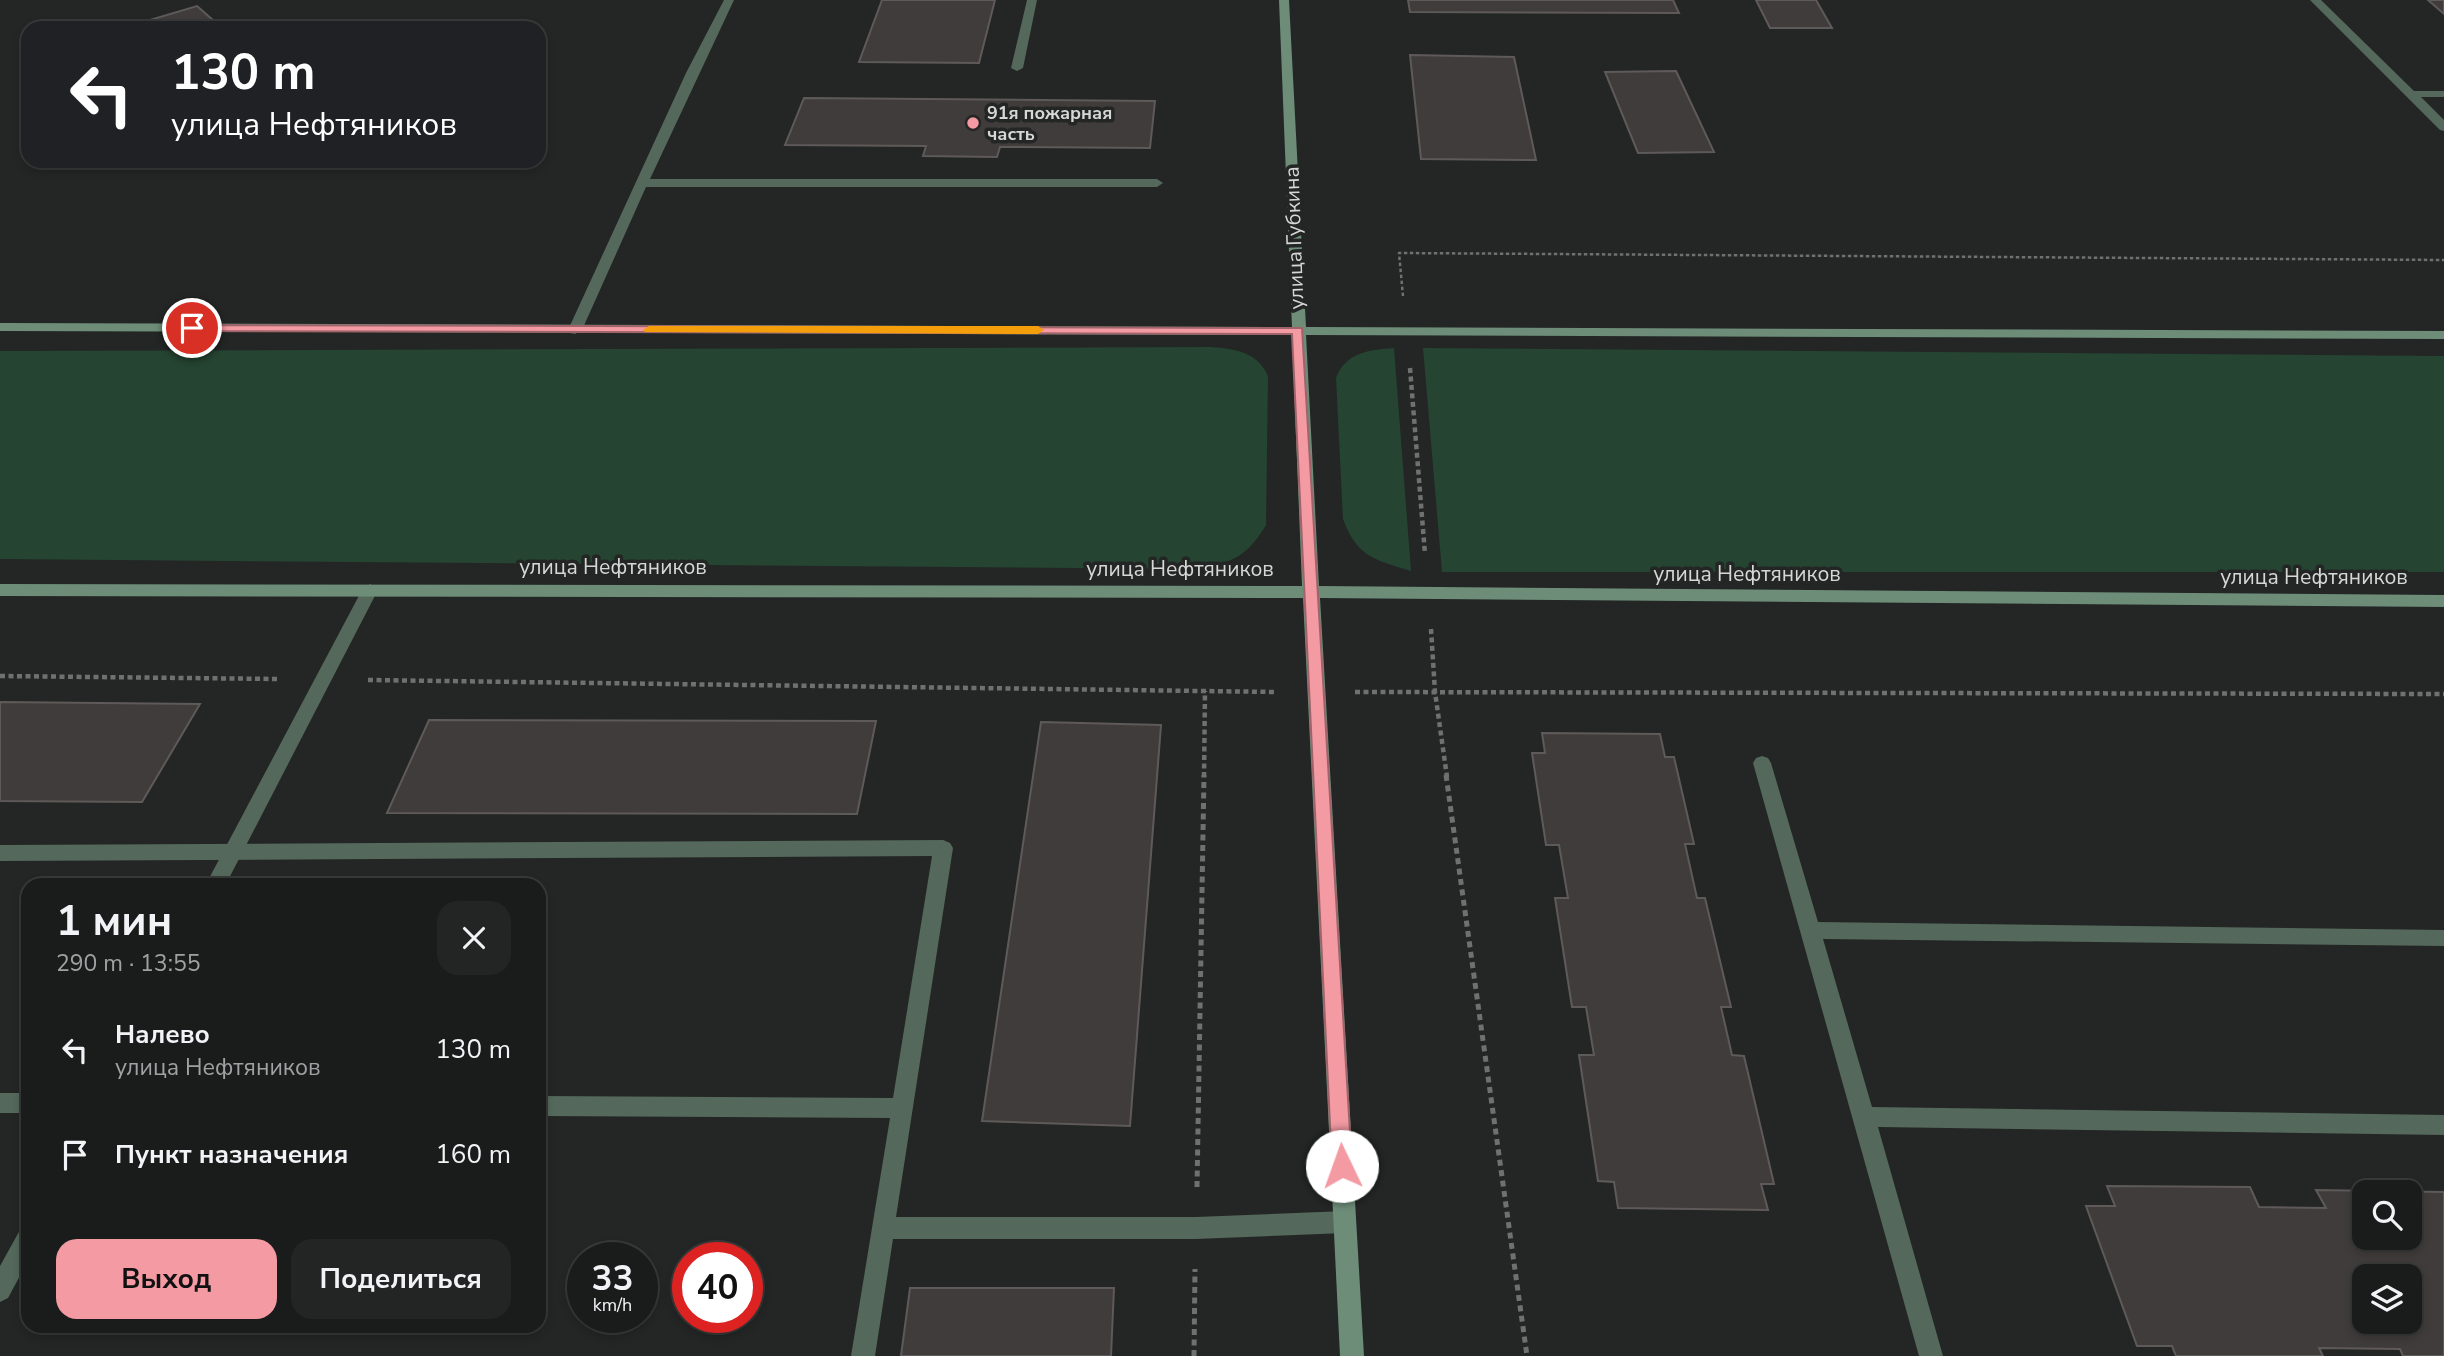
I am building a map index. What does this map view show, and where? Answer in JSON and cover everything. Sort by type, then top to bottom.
[{"type":"main road","name":"улица Губкина","points":[[1284,0],[1311,592],[1352,1356]]},
{"type":"main road","points":[[0,327],[2444,335]]},
{"type":"main road","name":"улица Нефтяников","points":[[0,590],[1311,592],[2444,601]]},
{"type":"street","points":[[575,330],[729,0]]},
{"type":"street","points":[[1017,68],[1032,0]]},
{"type":"street","points":[[2315,0],[2444,127]]},
{"type":"street","points":[[2410,94],[2444,94]]},
{"type":"street","points":[[642,183],[1157,183]]},
{"type":"street","points":[[219,878],[370,590]]},
{"type":"street","points":[[1762,762],[1931,1356]]},
{"type":"street","points":[[0,853],[943,848],[863,1356]]},
{"type":"street","points":[[1810,930],[2444,938]]},
{"type":"street","points":[[0,1103],[21,1103]]},
{"type":"street","points":[[546,1106],[900,1108]]},
{"type":"street","points":[[1864,1117],[2444,1125]]},
{"type":"street","points":[[883,1228],[1196,1228],[1345,1222]]},
{"type":"street","points":[[0,1290],[21,1251]]},
{"type":"path","points":[[0,676],[1317,692],[2444,694]]},
{"type":"path","points":[[1194,1356],[1205,691]]},
{"type":"path","points":[[1436,692],[1527,1356]]},
{"type":"green space","points":[[1211,347],[1245,353],[1264,368],[1268,376],[1266,525],[1244,553],[1226,562],[1204,567],[0,559],[0,351]]},
{"type":"green space","points":[[1394,348],[1411,571],[1377,560],[1361,549],[1348,532],[1343,519],[1336,378],[1340,369],[1359,354]]},
{"type":"green space","points":[[1423,348],[2444,356],[2444,572],[1442,572]]},
{"type":"building","points":[[882,0],[995,0],[979,63],[859,62]]},
{"type":"building","points":[[1408,0],[1673,0],[1679,13],[1410,12]]},
{"type":"building","points":[[1756,0],[1816,0],[1832,28],[1770,28]]},
{"type":"building","points":[[2428,0],[2444,0],[2444,14]]},
{"type":"building","points":[[197,6],[214,21],[147,21]]},
{"type":"building","points":[[1410,55],[1514,57],[1536,160],[1421,159]]},
{"type":"building","points":[[1676,71],[1714,152],[1638,153],[1605,72]]},
{"type":"building","name":"91я пожарная часть","points":[[804,98],[1155,101],[1150,148],[1000,147],[997,157],[923,156],[926,146],[785,145]]},
{"type":"building","points":[[0,702],[200,704],[142,802],[0,801]]},
{"type":"building","points":[[429,720],[876,721],[857,814],[387,813]]},
{"type":"building","points":[[1041,722],[1161,725],[1130,1126],[982,1121]]},
{"type":"building","points":[[1542,733],[1660,734],[1665,757],[1674,757],[1694,844],[1685,844],[1697,898],[1705,898],[1731,1007],[1721,1007],[1732,1055],[1744,1056],[1774,1184],[1761,1184],[1768,1210],[1618,1208],[1614,1182],[1598,1181],[1579,1055],[1594,1055],[1586,1007],[1572,1007],[1555,898],[1568,898],[1559,845],[1546,845],[1532,753],[1545,753]]},
{"type":"building","points":[[2107,1186],[2250,1187],[2259,1207],[2326,1208],[2316,1190],[2352,1191],[2352,1250],[2422,1250],[2422,1192],[2444,1192],[2444,1356],[2403,1356],[2400,1349],[2319,1348],[2323,1356],[2176,1356],[2172,1346],[2137,1346],[2086,1206],[2115,1206]]},
{"type":"building","points":[[910,1288],[1114,1288],[1111,1356],[901,1356]]},
{"type":"slow traffic","points":[[649,330],[1038,330]]},
{"type":"place","name":"91я пожарная часть","points":[[973,123]]},
{"type":"route","points":[[192,328],[1298,331],[1342,1166]]}]
